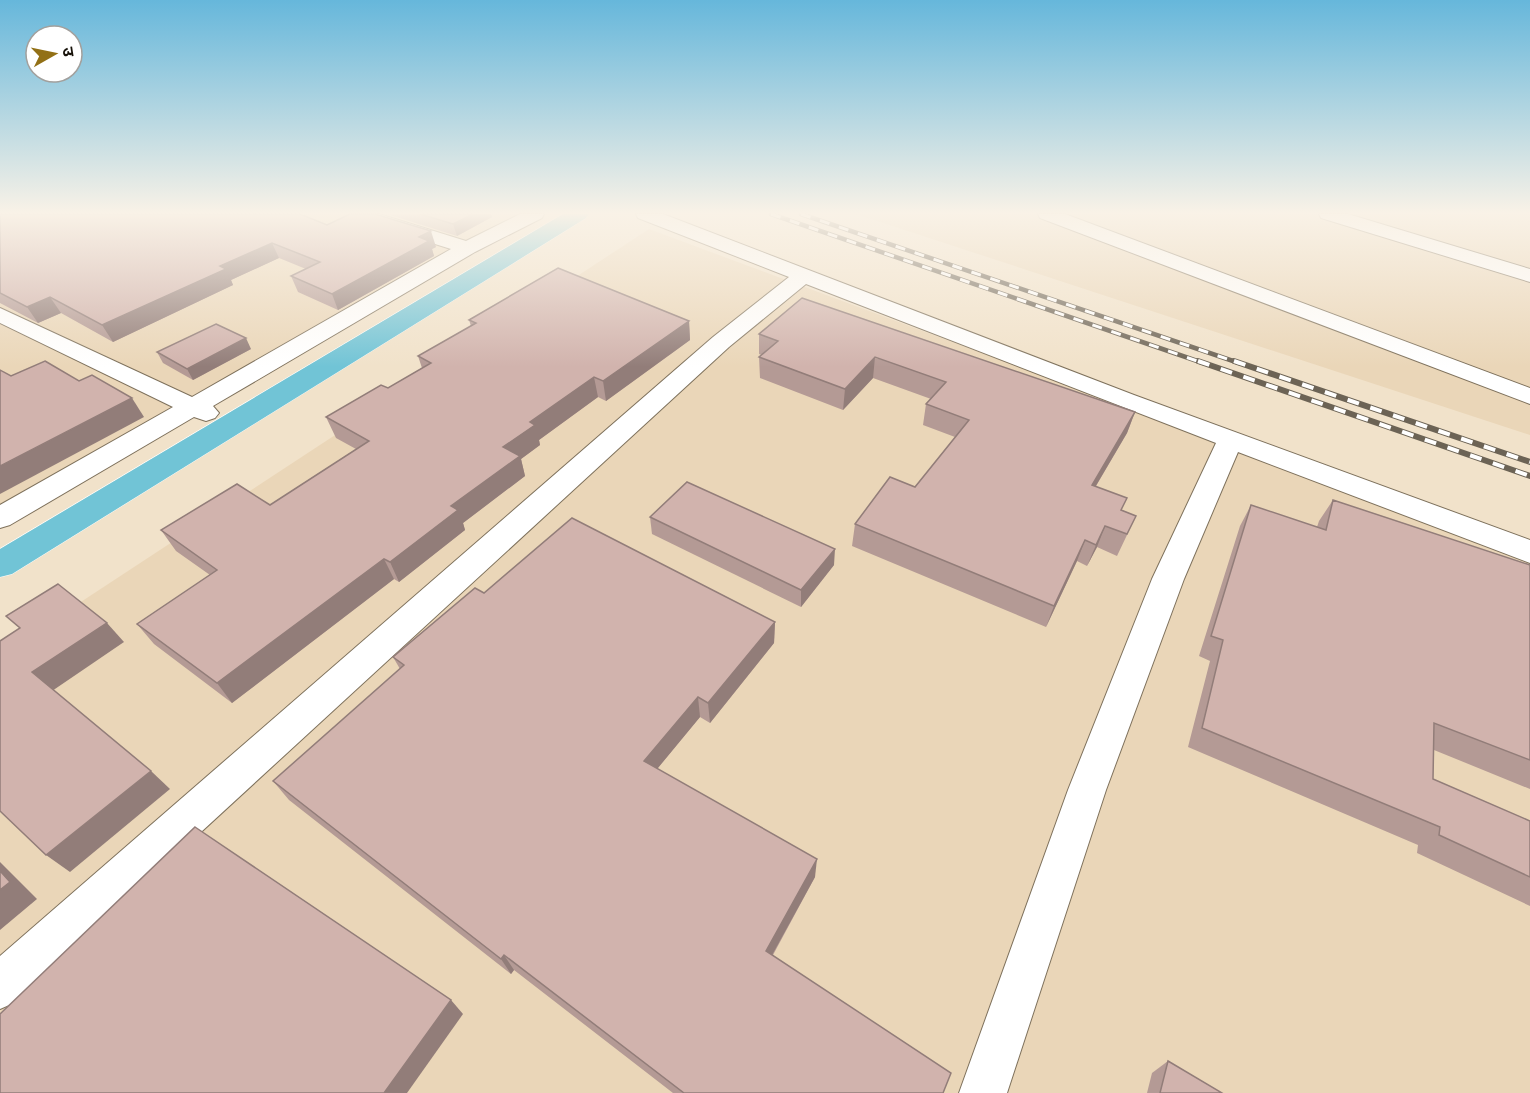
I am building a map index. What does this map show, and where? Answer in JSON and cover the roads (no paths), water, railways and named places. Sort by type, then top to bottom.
[{"type":"main road","points":[[0,565],[477,265]]},
{"type":"main road","points":[[0,543],[204,412],[368,333],[488,265]]},
{"type":"street","points":[[0,518],[204,412],[441,265]]},
{"type":"street","points":[[775,265],[1530,552]]},
{"type":"street","points":[[1181,265],[1530,398]]},
{"type":"street","points":[[1494,265],[1530,276]]},
{"type":"street","points":[[0,986],[721,342],[803,276]]},
{"type":"street","points":[[0,315],[204,412]]},
{"type":"street","points":[[983,1093],[1087,790],[1168,579],[1231,439]]},
{"type":"railway","points":[[919,265],[1203,363]]},
{"type":"railway","points":[[951,265],[1239,363]]},
{"type":"railway","points":[[1198,361],[1530,476]]},
{"type":"railway","points":[[1234,361],[1530,462]]}]
